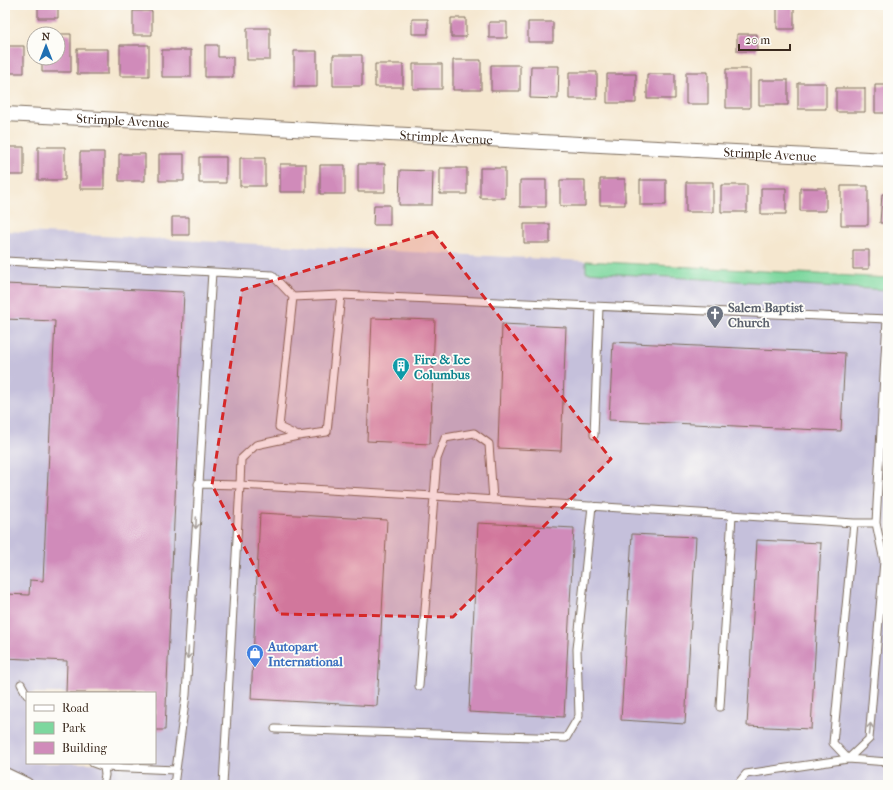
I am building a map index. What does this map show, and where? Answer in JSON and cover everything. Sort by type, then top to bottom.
[{"type":"street","name":"Strimple Avenue","points":[[5,114],[888,160]]},
{"type":"street","points":[[5,775],[26,785]]},
{"type":"lane","points":[[5,261],[272,276],[293,297],[341,295],[888,319],[876,523],[886,561],[869,739],[848,758]]},
{"type":"lane","points":[[174,785],[186,695],[212,272]]},
{"type":"lane","points":[[223,785],[241,459],[256,445],[298,436],[327,432],[341,295]]},
{"type":"lane","points":[[293,297],[279,427],[298,436]]},
{"type":"lane","points":[[594,435],[599,307]]},
{"type":"lane","points":[[419,686],[437,459],[445,438],[474,433],[489,444],[493,500]]},
{"type":"lane","points":[[198,484],[434,496],[854,523],[876,523]]},
{"type":"lane","points":[[275,729],[566,738],[579,716],[577,650],[592,506]]},
{"type":"lane","points":[[720,707],[732,515]]},
{"type":"lane","points":[[848,758],[833,743],[854,523]]},
{"type":"lane","points":[[21,684],[26,693]]},
{"type":"lane","points":[[737,785],[746,774],[848,758],[888,762]]},
{"type":"lane","points":[[96,764],[104,767],[176,770]]},
{"type":"lane","points":[[103,785],[105,775],[104,767]]},
{"type":"highlighted area","points":[[433,232],[611,459],[453,617],[279,614],[212,485],[242,290]]},
{"type":"shaded area","points":[[5,231],[586,261],[586,272],[888,290],[888,785],[5,785]]},
{"type":"green space","points":[[586,261],[888,278],[888,290],[586,272]]},
{"type":"building","points":[[38,5],[58,5],[58,18],[38,18]]},
{"type":"building","points":[[777,5],[794,5],[794,29],[777,29]]},
{"type":"building","points":[[133,11],[152,11],[152,35],[133,35]]},
{"type":"building","points":[[451,18],[466,18],[466,37],[451,37]]},
{"type":"building","points":[[412,19],[428,19],[428,34],[412,34]]},
{"type":"building","points":[[489,22],[507,22],[507,38],[489,38]]},
{"type":"building","points":[[528,22],[553,22],[553,42],[528,42]]},
{"type":"building","points":[[247,28],[270,28],[270,60],[247,60]]},
{"type":"building","points":[[66,34],[71,34],[71,72],[42,72],[42,66],[66,66]]},
{"type":"building","points":[[737,34],[757,34],[757,51],[737,51]]},
{"type":"building","points":[[120,45],[149,45],[149,76],[120,76]]},
{"type":"building","points":[[205,45],[218,45],[218,57],[233,57],[233,77],[205,77]]},
{"type":"building","points":[[5,46],[24,46],[24,73],[5,73]]},
{"type":"building","points":[[77,49],[108,49],[108,74],[77,74]]},
{"type":"building","points":[[162,50],[191,50],[191,77],[162,77]]},
{"type":"building","points":[[294,51],[317,51],[317,87],[294,87]]},
{"type":"building","points":[[333,55],[362,55],[362,86],[333,86]]},
{"type":"building","points":[[453,60],[481,60],[481,90],[453,90]]},
{"type":"building","points":[[375,64],[403,64],[403,87],[375,87]]},
{"type":"building","points":[[413,64],[442,64],[442,89],[413,89]]},
{"type":"building","points":[[491,65],[520,65],[520,91],[491,91]]},
{"type":"building","points":[[531,66],[559,66],[558,99],[530,98]]},
{"type":"building","points":[[726,69],[750,69],[750,108],[726,108]]},
{"type":"building","points":[[569,72],[597,72],[597,99],[569,99]]},
{"type":"building","points":[[686,72],[708,72],[708,104],[686,104]]},
{"type":"building","points":[[607,74],[636,74],[636,103],[607,103]]},
{"type":"building","points":[[647,74],[675,74],[675,99],[647,99]]},
{"type":"building","points":[[759,80],[788,80],[788,105],[759,105]]},
{"type":"building","points":[[798,83],[826,83],[826,109],[798,109]]},
{"type":"building","points":[[875,85],[888,85],[888,113],[875,113]]},
{"type":"building","points":[[836,88],[865,88],[865,112],[836,112]]},
{"type":"building","points":[[5,147],[24,147],[24,175],[5,175]]},
{"type":"building","points":[[38,147],[65,147],[65,180],[38,180]]},
{"type":"building","points":[[80,152],[104,152],[104,189],[80,189]]},
{"type":"building","points":[[119,154],[145,154],[145,181],[119,181]]},
{"type":"building","points":[[159,154],[184,154],[184,181],[159,181]]},
{"type":"building","points":[[199,157],[226,157],[226,183],[199,183]]},
{"type":"building","points":[[240,158],[265,158],[265,186],[240,186]]},
{"type":"building","points":[[280,164],[306,164],[306,192],[280,192]]},
{"type":"building","points":[[358,164],[385,164],[385,192],[358,192]]},
{"type":"building","points":[[320,165],[345,165],[345,194],[320,194]]},
{"type":"building","points":[[440,168],[467,168],[467,194],[440,194]]},
{"type":"building","points":[[480,168],[505,168],[505,198],[480,198]]},
{"type":"building","points":[[400,170],[433,171],[432,205],[399,205]]},
{"type":"building","points":[[600,179],[625,179],[625,205],[600,205]]},
{"type":"building","points":[[520,180],[546,180],[546,207],[520,207]]},
{"type":"building","points":[[560,180],[585,180],[585,206],[560,206]]},
{"type":"building","points":[[640,180],[666,180],[666,205],[640,205]]},
{"type":"building","points":[[686,182],[713,182],[713,212],[686,212]]},
{"type":"building","points":[[721,185],[747,185],[747,212],[721,212]]},
{"type":"building","points":[[841,186],[868,186],[868,225],[841,225]]},
{"type":"building","points":[[761,188],[786,188],[786,214],[761,214]]},
{"type":"building","points":[[800,188],[826,188],[826,211],[800,211]]},
{"type":"building","points":[[882,194],[888,194],[888,223],[880,223]]},
{"type":"building","points":[[374,205],[390,205],[390,225],[373,225]]},
{"type":"building","points":[[172,217],[189,217],[189,235],[172,235]]},
{"type":"building","points":[[524,224],[550,224],[550,243],[524,243]]},
{"type":"building","points":[[853,250],[869,250],[869,269],[853,269]]},
{"type":"building","points":[[5,284],[184,292],[165,730],[156,730],[156,692],[66,692],[67,661],[5,658],[5,594],[29,595],[30,580],[43,581],[55,321],[5,319]]},
{"type":"building","name":"Fire & Ice Columbus","points":[[372,318],[435,320],[430,444],[367,441]]},
{"type":"building","points":[[502,324],[566,327],[561,451],[498,448]]},
{"type":"building","points":[[613,342],[845,353],[841,431],[609,420]]},
{"type":"building","points":[[260,513],[387,520],[377,706],[251,699]]},
{"type":"building","points":[[478,523],[574,528],[564,717],[469,712]]},
{"type":"building","points":[[632,534],[696,537],[685,724],[621,720]]},
{"type":"building","points":[[757,540],[821,543],[811,729],[747,726]]},
{"type":"place","name":"Salem Baptist Church","points":[[715,329]]},
{"type":"place","name":"Fire & Ice Columbus","points":[[401,381]]},
{"type":"place","name":"Autopart International","points":[[255,668]]}]
